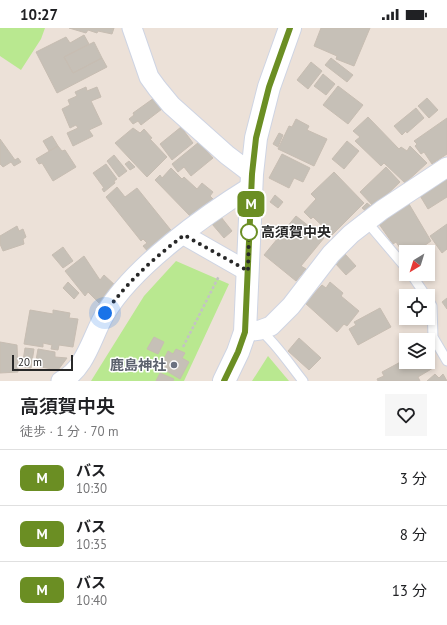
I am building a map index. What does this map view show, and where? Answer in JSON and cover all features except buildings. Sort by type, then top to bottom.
[{"type":"main road","points":[[224,381],[238,352],[252,331],[248,271],[252,180],[256,138],[269,87],[290,28]]},
{"type":"street","points":[[61,381],[69,377],[78,368],[105,313],[118,295],[143,268],[252,180],[171,105],[157,88],[149,77],[132,28]]},
{"type":"street","points":[[252,331],[271,326],[290,306],[331,254],[367,222],[419,184],[447,167]]},
{"type":"street","points":[[184,235],[248,271]]},
{"type":"lane","points":[[367,222],[399,260]]},
{"type":"lane","points":[[433,325],[433,337],[447,361]]},
{"type":"lane","points":[[252,331],[271,339],[303,381]]},
{"type":"path","points":[[183,347],[228,260]]},
{"type":"green space","points":[[0,28],[45,28],[41,39],[21,70],[0,56]]},
{"type":"green space","points":[[176,261],[229,284],[184,381],[91,381],[144,296]]},
{"type":"green space","points":[[268,356],[289,381],[252,381]]},
{"type":"bus line","name":"M","points":[[224,381],[238,352],[245,332],[252,174],[256,138],[269,87],[290,28]]},
{"type":"place","name":"高須賀中央","points":[[249,232]]},
{"type":"place","name":"鹿島神社","points":[[174,365]]},
{"type":"route","points":[[105,313],[118,295],[143,268],[184,235],[248,271],[250,231],[249,232]]}]
